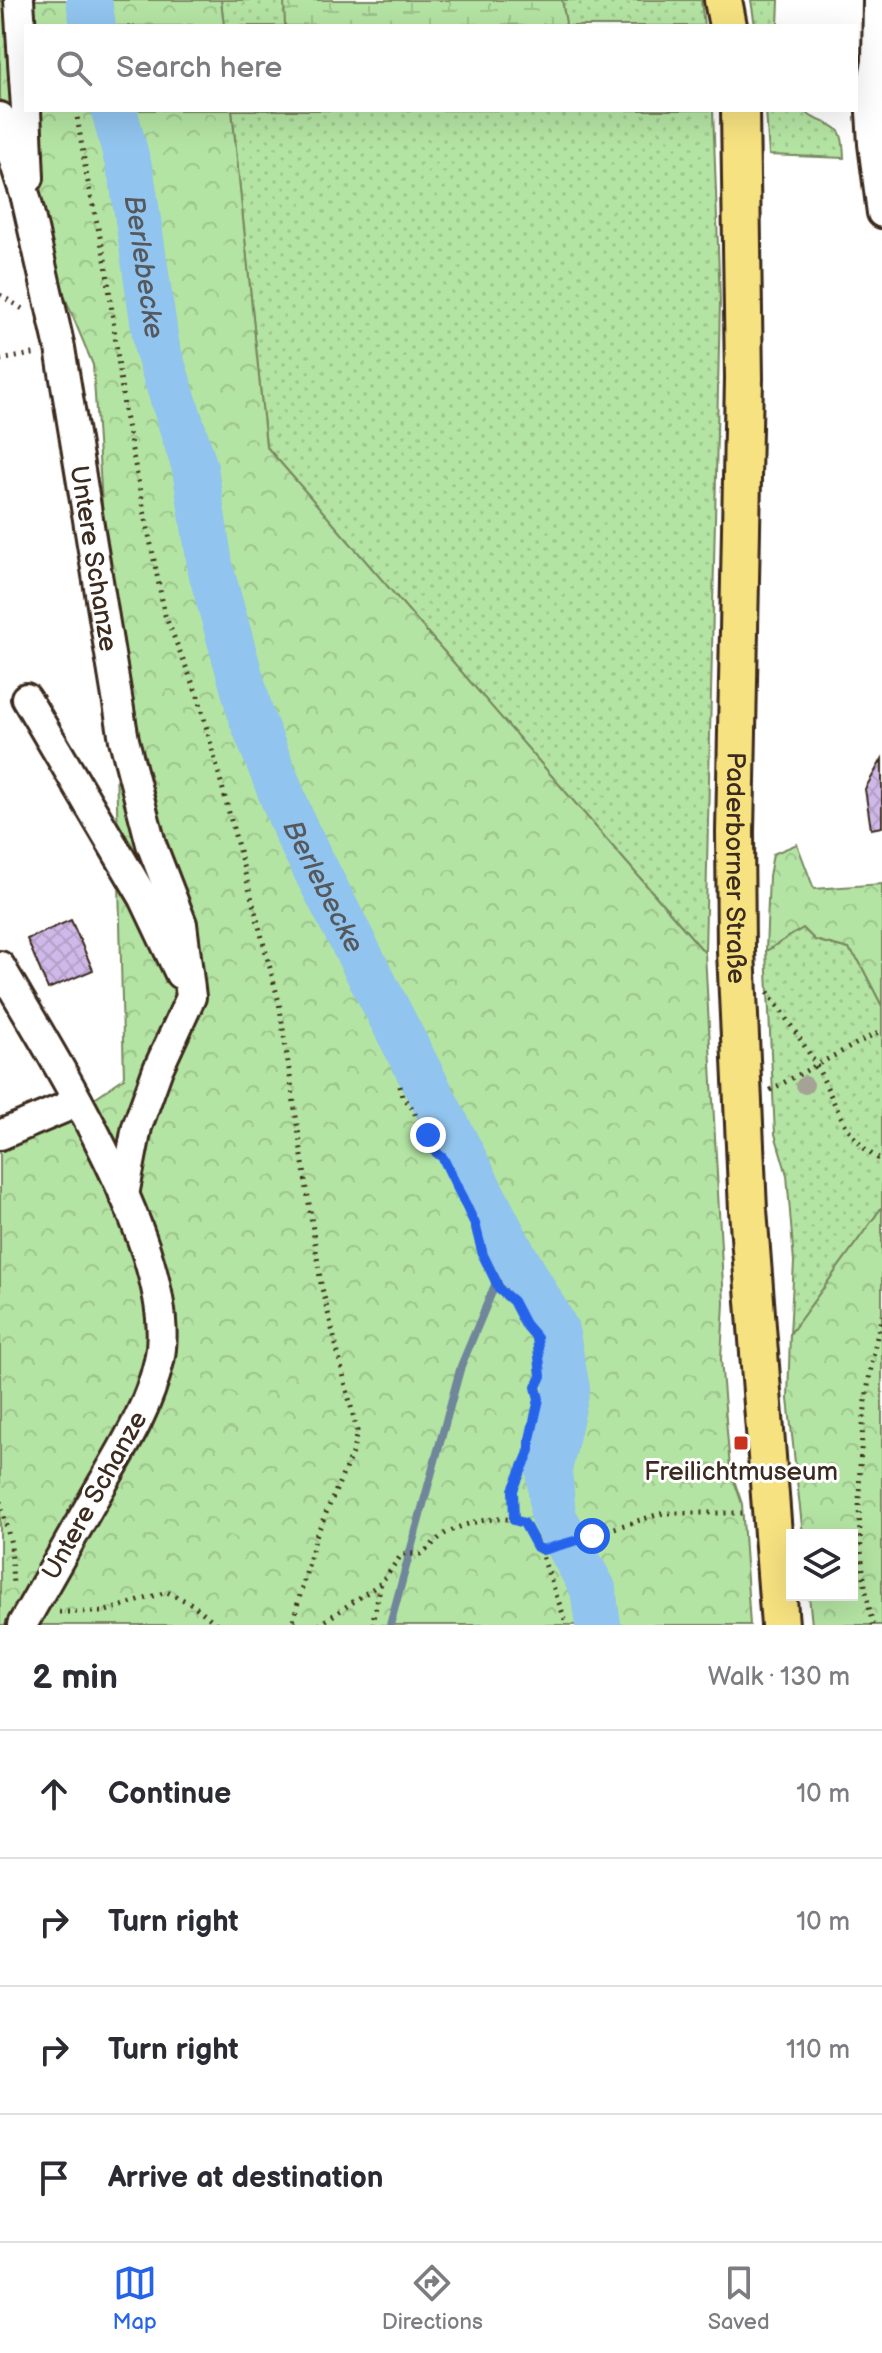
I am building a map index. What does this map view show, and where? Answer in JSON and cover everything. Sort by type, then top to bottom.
[{"type":"main road","points":[[723,0],[728,24]]},
{"type":"main road","name":"Paderborner Straße","points":[[740,112],[744,378],[735,832],[736,951],[742,1105],[780,1625]]},
{"type":"street","points":[[19,0],[24,78]]},
{"type":"street","points":[[878,0],[877,62],[870,96],[882,213]]},
{"type":"street","points":[[0,187],[26,198],[30,179],[26,112]]},
{"type":"street","name":"Untere Schanze","points":[[0,117],[26,198],[60,348],[124,740],[151,844],[182,924],[191,997]]},
{"type":"street","points":[[26,698],[144,898],[191,997],[158,1069],[137,1127],[124,1195]]},
{"type":"street","name":"Untere Schanze","points":[[0,966],[78,1102],[124,1195],[160,1300],[159,1358],[141,1418],[26,1618]]},
{"type":"street","points":[[0,1135],[78,1102]]},
{"type":"path","points":[[76,112],[106,264],[125,415],[165,615],[199,699],[279,1002],[321,1284],[357,1431],[353,1451],[316,1536],[292,1625]]},
{"type":"path","points":[[0,360],[60,348]]},
{"type":"path","points":[[759,979],[816,1066],[848,1130],[874,1157],[882,1161]]},
{"type":"path","points":[[742,1105],[882,1030]]},
{"type":"path","points":[[400,1086],[402,1097],[414,1110],[418,1125],[428,1135],[432,1149],[443,1158],[475,1224],[483,1255],[500,1290],[513,1301],[525,1324],[537,1338],[541,1376],[536,1387],[539,1399],[530,1450],[513,1490],[514,1520]]},
{"type":"path","points":[[873,1625],[865,1594],[859,1503],[874,1348],[882,1315]]},
{"type":"path","points":[[0,1501],[11,1544],[13,1589],[26,1618],[103,1612],[167,1592],[192,1604],[218,1625]]},
{"type":"path","points":[[542,1550],[663,1513],[734,1512]]},
{"type":"path","points":[[319,1625],[381,1583],[405,1552],[420,1554],[448,1531],[502,1518],[524,1523],[542,1550],[567,1625]]},
{"type":"path","points":[[372,1625],[381,1583]]},
{"type":"green space","points":[[0,0],[221,0],[224,24],[24,24],[24,112],[232,112],[266,446],[705,953],[724,1303],[721,1359],[730,1468],[742,1504],[750,1625],[0,1625],[0,1144],[74,1112],[124,1078],[114,688],[93,365],[0,141]]},
{"type":"green space","points":[[221,0],[701,0],[704,24],[224,24]]},
{"type":"green space","points":[[284,0],[562,0],[566,23],[565,24],[285,24]]},
{"type":"green space","points":[[751,0],[779,0],[778,24],[755,24]]},
{"type":"green space","points":[[232,112],[713,112],[720,302],[705,953],[266,446]]},
{"type":"green space","points":[[766,112],[804,112],[835,127],[843,140],[844,158],[769,155]]},
{"type":"green space","points":[[797,844],[814,889],[882,884],[882,1006],[859,961],[849,949],[815,940],[803,928],[766,951],[769,876],[773,854]]},
{"type":"green space","points":[[803,928],[815,940],[849,949],[859,961],[882,1006],[882,1207],[790,1334],[794,1262],[787,1175],[775,1134],[766,951]]},
{"type":"green space","points":[[882,1207],[882,1625],[812,1625],[810,1601],[858,1601],[858,1529],[802,1529],[788,1399],[790,1334]]},
{"type":"building","points":[[882,759],[882,827],[871,829],[865,789]]},
{"type":"building","points":[[71,920],[93,970],[48,989],[27,939]]},
{"type":"waterway","name":"Berlebecke","points":[[89,0],[93,24]]},
{"type":"waterway","name":"Berlebecke","points":[[115,112],[132,179],[157,348],[195,468],[211,571],[252,719],[296,831],[510,1249],[556,1330],[567,1389],[549,1470],[553,1516],[593,1589],[598,1625]]},
{"type":"waterway","points":[[390,1625],[461,1366],[510,1249]]},
{"type":"place","name":"Freilichtmuseum","points":[[741,1443]]},
{"type":"route","points":[[428,1135],[432,1149],[443,1158],[475,1224],[483,1255],[500,1290],[513,1301],[525,1324],[537,1338],[541,1376],[536,1387],[539,1399],[530,1450],[513,1490],[514,1520],[524,1523],[540,1550],[592,1536]]}]
